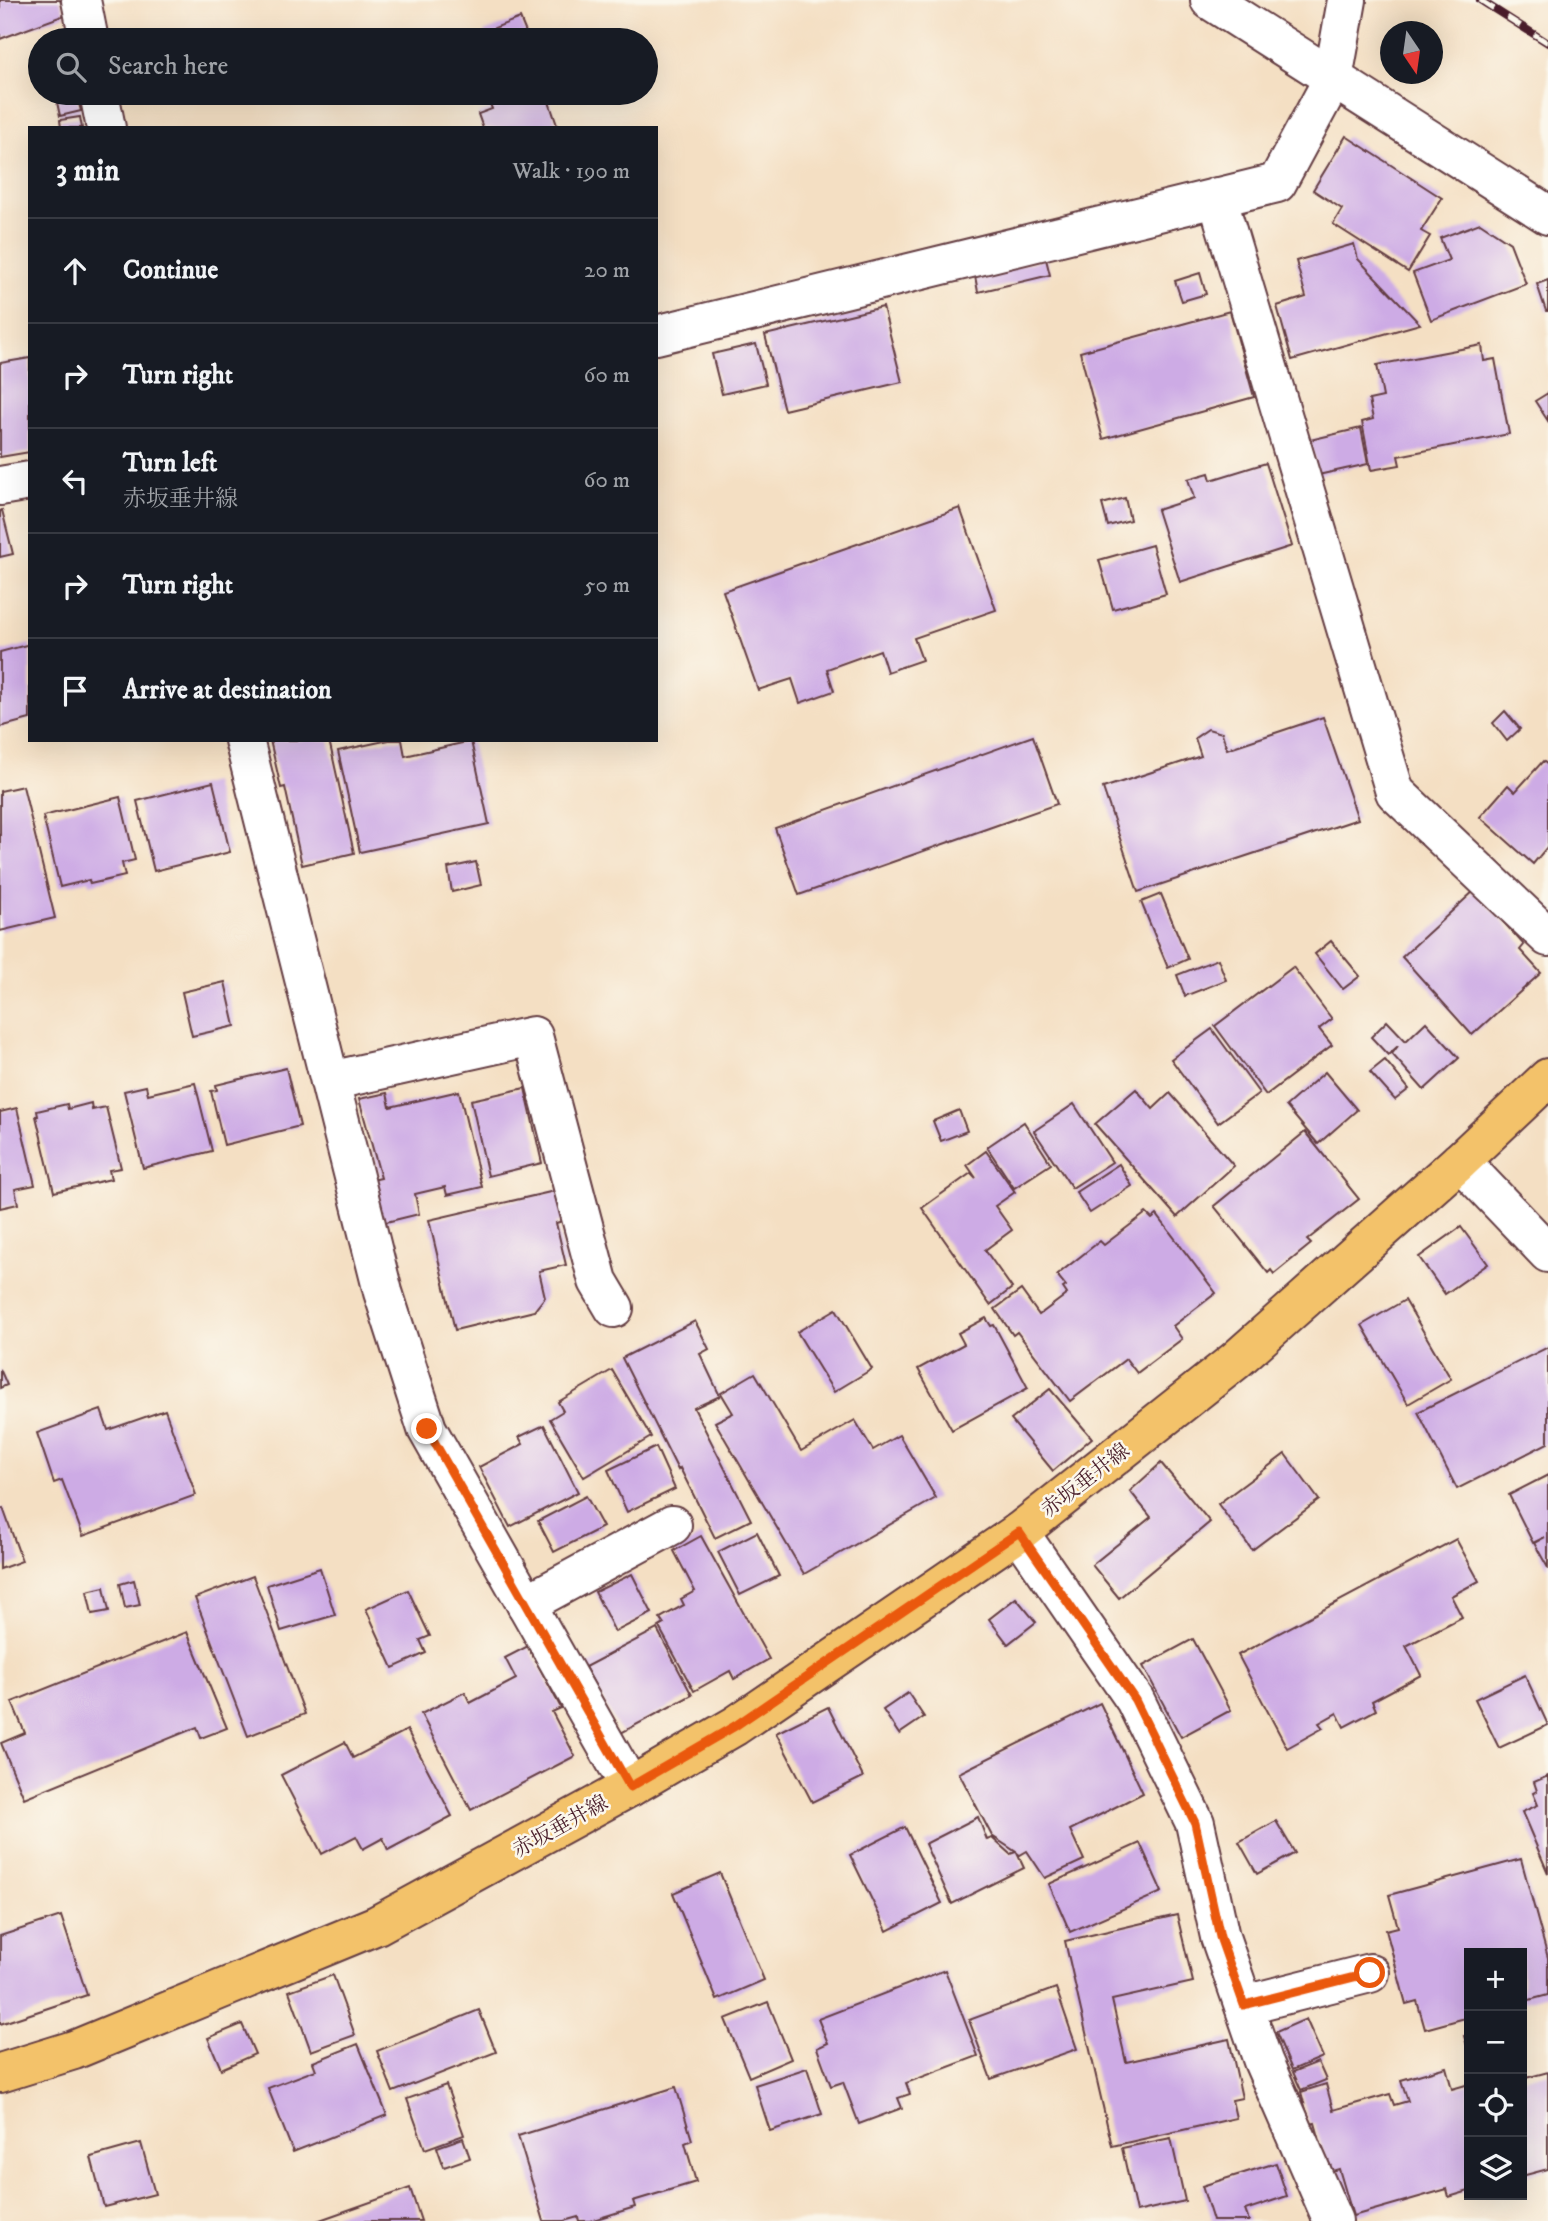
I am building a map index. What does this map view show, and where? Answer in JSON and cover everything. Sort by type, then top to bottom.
[{"type":"main road","name":"赤坂垂井線","points":[[0,2073],[74,2049],[377,1926],[735,1726],[1019,1532],[1235,1361],[1460,1161],[1548,1077]]},
{"type":"street","points":[[81,0],[87,28]]},
{"type":"street","points":[[1210,0],[1548,215]]},
{"type":"street","points":[[658,335],[1277,183],[1333,79],[1347,0]]},
{"type":"street","points":[[101,105],[106,126]]},
{"type":"street","points":[[1217,197],[1395,792],[1548,937]]},
{"type":"street","points":[[0,486],[28,481]]},
{"type":"street","points":[[244,742],[383,1292],[427,1429],[630,1787]]},
{"type":"street","points":[[330,1081],[533,1037],[598,1280],[614,1308]]},
{"type":"street","points":[[1460,1161],[1548,1253]]},
{"type":"street","points":[[526,1604],[672,1525]]},
{"type":"street","points":[[1019,1532],[1135,1700],[1195,1823],[1220,1937],[1263,2062],[1333,2221]]},
{"type":"street","points":[[1244,2005],[1370,1973]]},
{"type":"building","points":[[0,0],[60,0],[65,15],[0,39]]},
{"type":"building","points":[[520,18],[524,28],[494,28]]},
{"type":"building","points":[[58,105],[79,105],[81,111],[60,116]]},
{"type":"building","points":[[490,105],[550,105],[557,126],[482,126],[478,114],[492,109]]},
{"type":"building","points":[[80,117],[82,126],[61,126],[60,120]]},
{"type":"building","points":[[1346,136],[1442,198],[1421,231],[1430,236],[1408,272],[1333,224],[1342,209],[1313,190]]},
{"type":"building","points":[[1480,223],[1510,243],[1526,284],[1431,320],[1413,273],[1449,260],[1440,238]]},
{"type":"building","points":[[1354,244],[1358,259],[1420,324],[1292,360],[1277,306],[1306,297],[1296,261]]},
{"type":"building","points":[[1046,259],[1050,275],[978,292],[975,276]]},
{"type":"building","points":[[1200,273],[1206,294],[1182,301],[1175,281]]},
{"type":"building","points":[[1548,280],[1548,311],[1546,311],[1537,284]]},
{"type":"building","points":[[883,307],[902,382],[784,410],[765,335]]},
{"type":"building","points":[[1230,311],[1254,397],[1103,439],[1080,352]]},
{"type":"building","points":[[756,344],[766,384],[722,394],[712,354]]},
{"type":"building","points":[[1482,345],[1484,361],[1495,359],[1509,434],[1398,456],[1400,465],[1371,470],[1362,422],[1373,419],[1369,400],[1383,397],[1377,365]]},
{"type":"building","points":[[28,358],[28,452],[0,457],[0,363]]},
{"type":"building","points":[[1548,393],[1548,421],[1535,401]]},
{"type":"building","points":[[1361,428],[1368,464],[1318,475],[1310,440]]},
{"type":"building","points":[[1266,463],[1292,546],[1180,582],[1157,510],[1194,498],[1188,479],[1209,473],[1211,480]]},
{"type":"building","points":[[1125,498],[1130,520],[1108,526],[1102,504]]},
{"type":"building","points":[[960,508],[996,610],[914,638],[922,660],[887,672],[880,650],[827,669],[834,691],[800,703],[792,679],[758,690],[723,591]]},
{"type":"building","points":[[2,510],[13,554],[0,557],[0,511]]},
{"type":"building","points":[[1152,545],[1166,594],[1113,609],[1099,560]]},
{"type":"building","points":[[28,645],[28,720],[0,727],[0,652]]},
{"type":"building","points":[[1505,711],[1520,729],[1507,741],[1493,723]]},
{"type":"building","points":[[1323,717],[1358,819],[1138,892],[1103,788],[1201,756],[1195,738],[1208,729],[1222,733],[1227,749]]},
{"type":"building","points":[[1033,736],[1057,804],[799,895],[775,828]]},
{"type":"building","points":[[270,742],[329,742],[354,853],[302,865],[285,787],[281,788]]},
{"type":"building","points":[[380,742],[402,742],[405,756],[471,742],[489,824],[360,852],[338,751]]},
{"type":"building","points":[[1543,761],[1548,765],[1548,846],[1533,864],[1480,817],[1508,785],[1515,792]]},
{"type":"building","points":[[213,782],[230,852],[154,871],[137,801]]},
{"type":"building","points":[[23,786],[55,918],[0,931],[0,791]]},
{"type":"building","points":[[120,797],[135,860],[122,863],[125,876],[60,887],[43,816]]},
{"type":"building","points":[[476,862],[481,885],[452,892],[448,868]]},
{"type":"building","points":[[1475,890],[1524,945],[1520,950],[1541,973],[1472,1035],[1402,957]]},
{"type":"building","points":[[1161,894],[1188,959],[1168,968],[1141,902]]},
{"type":"building","points":[[1331,941],[1360,976],[1343,989],[1315,954]]},
{"type":"building","points":[[1218,959],[1226,980],[1185,996],[1177,975]]},
{"type":"building","points":[[1293,967],[1332,1019],[1319,1029],[1332,1045],[1266,1095],[1215,1026]]},
{"type":"building","points":[[225,982],[235,1026],[192,1036],[182,992]]},
{"type":"building","points":[[1387,1021],[1406,1041],[1426,1022],[1459,1058],[1424,1090],[1392,1054],[1398,1046],[1388,1055],[1371,1037]]},
{"type":"building","points":[[1212,1029],[1259,1093],[1218,1123],[1171,1059]]},
{"type":"building","points":[[1385,1060],[1409,1089],[1395,1100],[1370,1072]]},
{"type":"building","points":[[286,1068],[300,1126],[224,1145],[211,1091],[217,1090],[216,1085]]},
{"type":"building","points":[[1325,1072],[1357,1110],[1318,1144],[1286,1106]]},
{"type":"building","points":[[195,1083],[212,1151],[143,1168],[124,1091],[146,1086],[148,1094]]},
{"type":"building","points":[[525,1088],[542,1163],[488,1176],[471,1100]]},
{"type":"building","points":[[1136,1089],[1153,1109],[1170,1093],[1234,1166],[1177,1217],[1095,1124]]},
{"type":"building","points":[[459,1091],[482,1187],[447,1195],[445,1187],[415,1194],[419,1214],[378,1224],[368,1181],[381,1178],[359,1099],[387,1093],[390,1107]]},
{"type":"building","points":[[91,1103],[92,1110],[106,1107],[121,1168],[109,1170],[111,1179],[54,1192],[37,1111],[67,1104],[68,1109]]},
{"type":"building","points":[[1074,1104],[1112,1162],[1072,1188],[1034,1131]]},
{"type":"building","points":[[17,1108],[35,1185],[15,1189],[18,1204],[0,1208],[0,1112]]},
{"type":"building","points":[[959,1110],[967,1131],[941,1141],[933,1121]]},
{"type":"building","points":[[1024,1122],[1051,1164],[1014,1188],[987,1147]]},
{"type":"building","points":[[1305,1132],[1359,1199],[1307,1240],[1311,1244],[1274,1274],[1271,1270],[1268,1273],[1214,1206]]},
{"type":"building","points":[[986,1151],[1015,1192],[995,1206],[1012,1230],[985,1250],[1012,1288],[990,1305],[922,1208],[971,1173],[976,1178],[967,1165]]},
{"type":"building","points":[[1119,1164],[1132,1186],[1090,1213],[1076,1192]]},
{"type":"building","points":[[559,1190],[566,1220],[556,1223],[566,1265],[539,1271],[545,1297],[534,1311],[455,1330],[429,1220]]},
{"type":"building","points":[[1146,1213],[1152,1219],[1157,1215],[1216,1293],[1173,1326],[1182,1339],[1137,1373],[1126,1359],[1070,1401],[1017,1332],[1013,1335],[995,1309],[1021,1290],[1039,1315],[1067,1294],[1063,1288],[1066,1286],[1057,1275],[1100,1241],[1104,1245]]},
{"type":"building","points":[[1461,1227],[1488,1264],[1445,1294],[1419,1257]]},
{"type":"building","points":[[1405,1300],[1451,1379],[1408,1404],[1362,1325]]},
{"type":"building","points":[[836,1309],[872,1369],[834,1392],[797,1332]]},
{"type":"building","points":[[986,1318],[991,1326],[994,1325],[1028,1388],[952,1430],[918,1369],[964,1344],[958,1333]]},
{"type":"building","points":[[695,1321],[709,1349],[700,1354],[720,1396],[694,1408],[751,1520],[715,1538],[622,1358]]},
{"type":"building","points":[[1548,1347],[1548,1443],[1457,1489],[1418,1412]]},
{"type":"building","points":[[0,1369],[7,1385],[0,1388]]},
{"type":"building","points":[[612,1370],[651,1437],[584,1477],[550,1419],[563,1411],[558,1402]]},
{"type":"building","points":[[755,1373],[801,1451],[855,1420],[873,1450],[899,1435],[936,1498],[804,1574],[715,1422],[733,1413],[721,1393]]},
{"type":"building","points":[[1050,1389],[1092,1438],[1053,1471],[1011,1420]]},
{"type":"building","points":[[101,1410],[108,1430],[165,1410],[196,1495],[83,1536],[62,1480],[54,1483],[37,1433]]},
{"type":"building","points":[[544,1425],[578,1492],[510,1527],[479,1467],[523,1444],[519,1437]]},
{"type":"building","points":[[656,1447],[675,1489],[627,1512],[608,1470]]},
{"type":"building","points":[[1285,1454],[1319,1500],[1252,1550],[1218,1504]]},
{"type":"building","points":[[1161,1463],[1210,1522],[1119,1598],[1092,1565],[1151,1517],[1130,1491]]},
{"type":"building","points":[[1548,1475],[1548,1568],[1534,1543],[1545,1537],[1533,1543],[1509,1495]]},
{"type":"building","points":[[586,1496],[603,1527],[554,1552],[538,1521]]},
{"type":"building","points":[[3,1508],[22,1561],[0,1569],[0,1509]]},
{"type":"building","points":[[757,1532],[779,1576],[740,1595],[718,1552]]},
{"type":"building","points":[[701,1536],[769,1659],[734,1679],[730,1671],[694,1691],[659,1627],[664,1624],[660,1618],[684,1605],[681,1599],[695,1591],[674,1551]]},
{"type":"building","points":[[1456,1539],[1479,1581],[1451,1596],[1462,1617],[1406,1646],[1421,1675],[1372,1701],[1376,1710],[1344,1727],[1337,1713],[1319,1723],[1323,1728],[1287,1748],[1238,1655]]},
{"type":"building","points":[[320,1568],[335,1615],[281,1631],[267,1585]]},
{"type":"building","points":[[632,1574],[652,1613],[615,1632],[595,1592]]},
{"type":"building","points":[[253,1576],[305,1714],[248,1736],[195,1598]]},
{"type":"building","points":[[134,1580],[140,1605],[125,1608],[120,1584]]},
{"type":"building","points":[[104,1587],[109,1611],[92,1614],[87,1591]]},
{"type":"building","points":[[408,1590],[430,1636],[420,1640],[426,1653],[393,1668],[366,1609]]},
{"type":"building","points":[[1016,1598],[1036,1622],[1008,1644],[989,1619]]},
{"type":"building","points":[[657,1629],[692,1695],[621,1733],[585,1667]]},
{"type":"building","points":[[187,1632],[227,1728],[201,1738],[197,1727],[24,1798],[1,1743],[25,1733],[12,1702]]},
{"type":"building","points":[[1193,1639],[1231,1710],[1181,1737],[1143,1666]]},
{"type":"building","points":[[528,1646],[561,1708],[552,1712],[575,1756],[471,1810],[421,1714],[465,1692],[470,1703],[516,1679],[505,1658]]},
{"type":"building","points":[[1525,1675],[1548,1725],[1499,1748],[1475,1699]]},
{"type":"building","points":[[908,1693],[924,1717],[899,1734],[883,1710]]},
{"type":"building","points":[[1100,1703],[1143,1793],[1070,1830],[1084,1860],[1045,1878],[1027,1851],[1020,1855],[1017,1853],[1024,1868],[952,1904],[925,1844],[978,1817],[987,1840],[992,1838],[1010,1854],[1016,1852],[992,1836],[959,1773]]},
{"type":"building","points":[[828,1707],[863,1777],[812,1802],[776,1733]]},
{"type":"building","points":[[407,1730],[452,1816],[388,1850],[383,1838],[363,1849],[356,1836],[322,1854],[281,1775],[345,1742],[353,1758]]},
{"type":"building","points":[[1548,1776],[1548,1873],[1522,1812],[1538,1805],[1533,1793],[1537,1791],[1534,1782]]},
{"type":"building","points":[[1276,1821],[1295,1853],[1257,1874],[1239,1842]]},
{"type":"building","points":[[905,1827],[942,1903],[887,1931],[850,1855]]},
{"type":"building","points":[[1140,1843],[1162,1892],[1070,1932],[1049,1884]]},
{"type":"building","points":[[1521,1859],[1548,1958],[1548,1995],[1527,2001],[1527,1948],[1464,1948],[1464,2018],[1425,2029],[1417,2001],[1406,2004],[1386,1930],[1398,1927],[1389,1895]]},
{"type":"building","points":[[720,1873],[764,1980],[717,2000],[673,1893]]},
{"type":"building","points":[[1177,1915],[1193,1982],[1112,2000],[1126,2062],[1229,2039],[1242,2098],[1232,2100],[1236,2118],[1112,2146],[1065,1941]]},
{"type":"building","points":[[61,1916],[87,1995],[0,2024],[0,1936]]},
{"type":"building","points":[[945,1970],[978,2056],[906,2083],[910,2094],[898,2098],[902,2108],[859,2124],[843,2082],[831,2086],[817,2048],[828,2043],[818,2019]]},
{"type":"building","points":[[333,1975],[355,2035],[311,2051],[289,1991]]},
{"type":"building","points":[[1056,1988],[1077,2049],[991,2079],[969,2020]]},
{"type":"building","points":[[768,2002],[791,2059],[749,2077],[725,2019]]},
{"type":"building","points":[[479,2010],[496,2052],[393,2092],[377,2051]]},
{"type":"building","points":[[1306,2019],[1323,2057],[1292,2070],[1276,2032]]},
{"type":"building","points":[[242,2024],[255,2054],[221,2069],[208,2038]]},
{"type":"building","points":[[358,2044],[387,2115],[293,2152],[268,2088],[316,2070],[313,2062]]},
{"type":"building","points":[[1318,2062],[1326,2080],[1301,2090],[1293,2072]]},
{"type":"building","points":[[1446,2067],[1452,2089],[1464,2085],[1464,2192],[1449,2197],[1447,2189],[1353,2216],[1339,2169],[1329,2172],[1315,2123],[1310,2124],[1301,2092],[1326,2084],[1333,2110],[1390,2094],[1394,2105],[1408,2101],[1401,2080]]},
{"type":"building","points":[[807,2068],[822,2114],[770,2131],[755,2085]]},
{"type":"building","points":[[1548,2072],[1548,2169],[1527,2175],[1527,2137],[1527,2078]]},
{"type":"building","points":[[446,2085],[464,2135],[425,2149],[407,2099]]},
{"type":"building","points":[[676,2087],[692,2140],[685,2143],[696,2182],[633,2201],[635,2207],[590,2221],[579,2221],[578,2217],[564,2221],[544,2221],[518,2136]]},
{"type":"building","points":[[463,2138],[470,2158],[444,2167],[437,2147]]},
{"type":"building","points":[[1171,2138],[1185,2201],[1136,2212],[1122,2148]]},
{"type":"building","points":[[141,2143],[155,2194],[104,2207],[91,2157]]},
{"type":"building","points":[[1276,2163],[1287,2196],[1245,2210],[1249,2221],[1213,2221],[1202,2186]]},
{"type":"building","points":[[410,2188],[421,2221],[317,2221]]},
{"type":"railway","points":[[1480,0],[1548,43]]},
{"type":"route","points":[[427,1429],[630,1787],[735,1726],[1019,1532],[1135,1700],[1195,1823],[1220,1937],[1244,2005],[1370,1973]]}]
